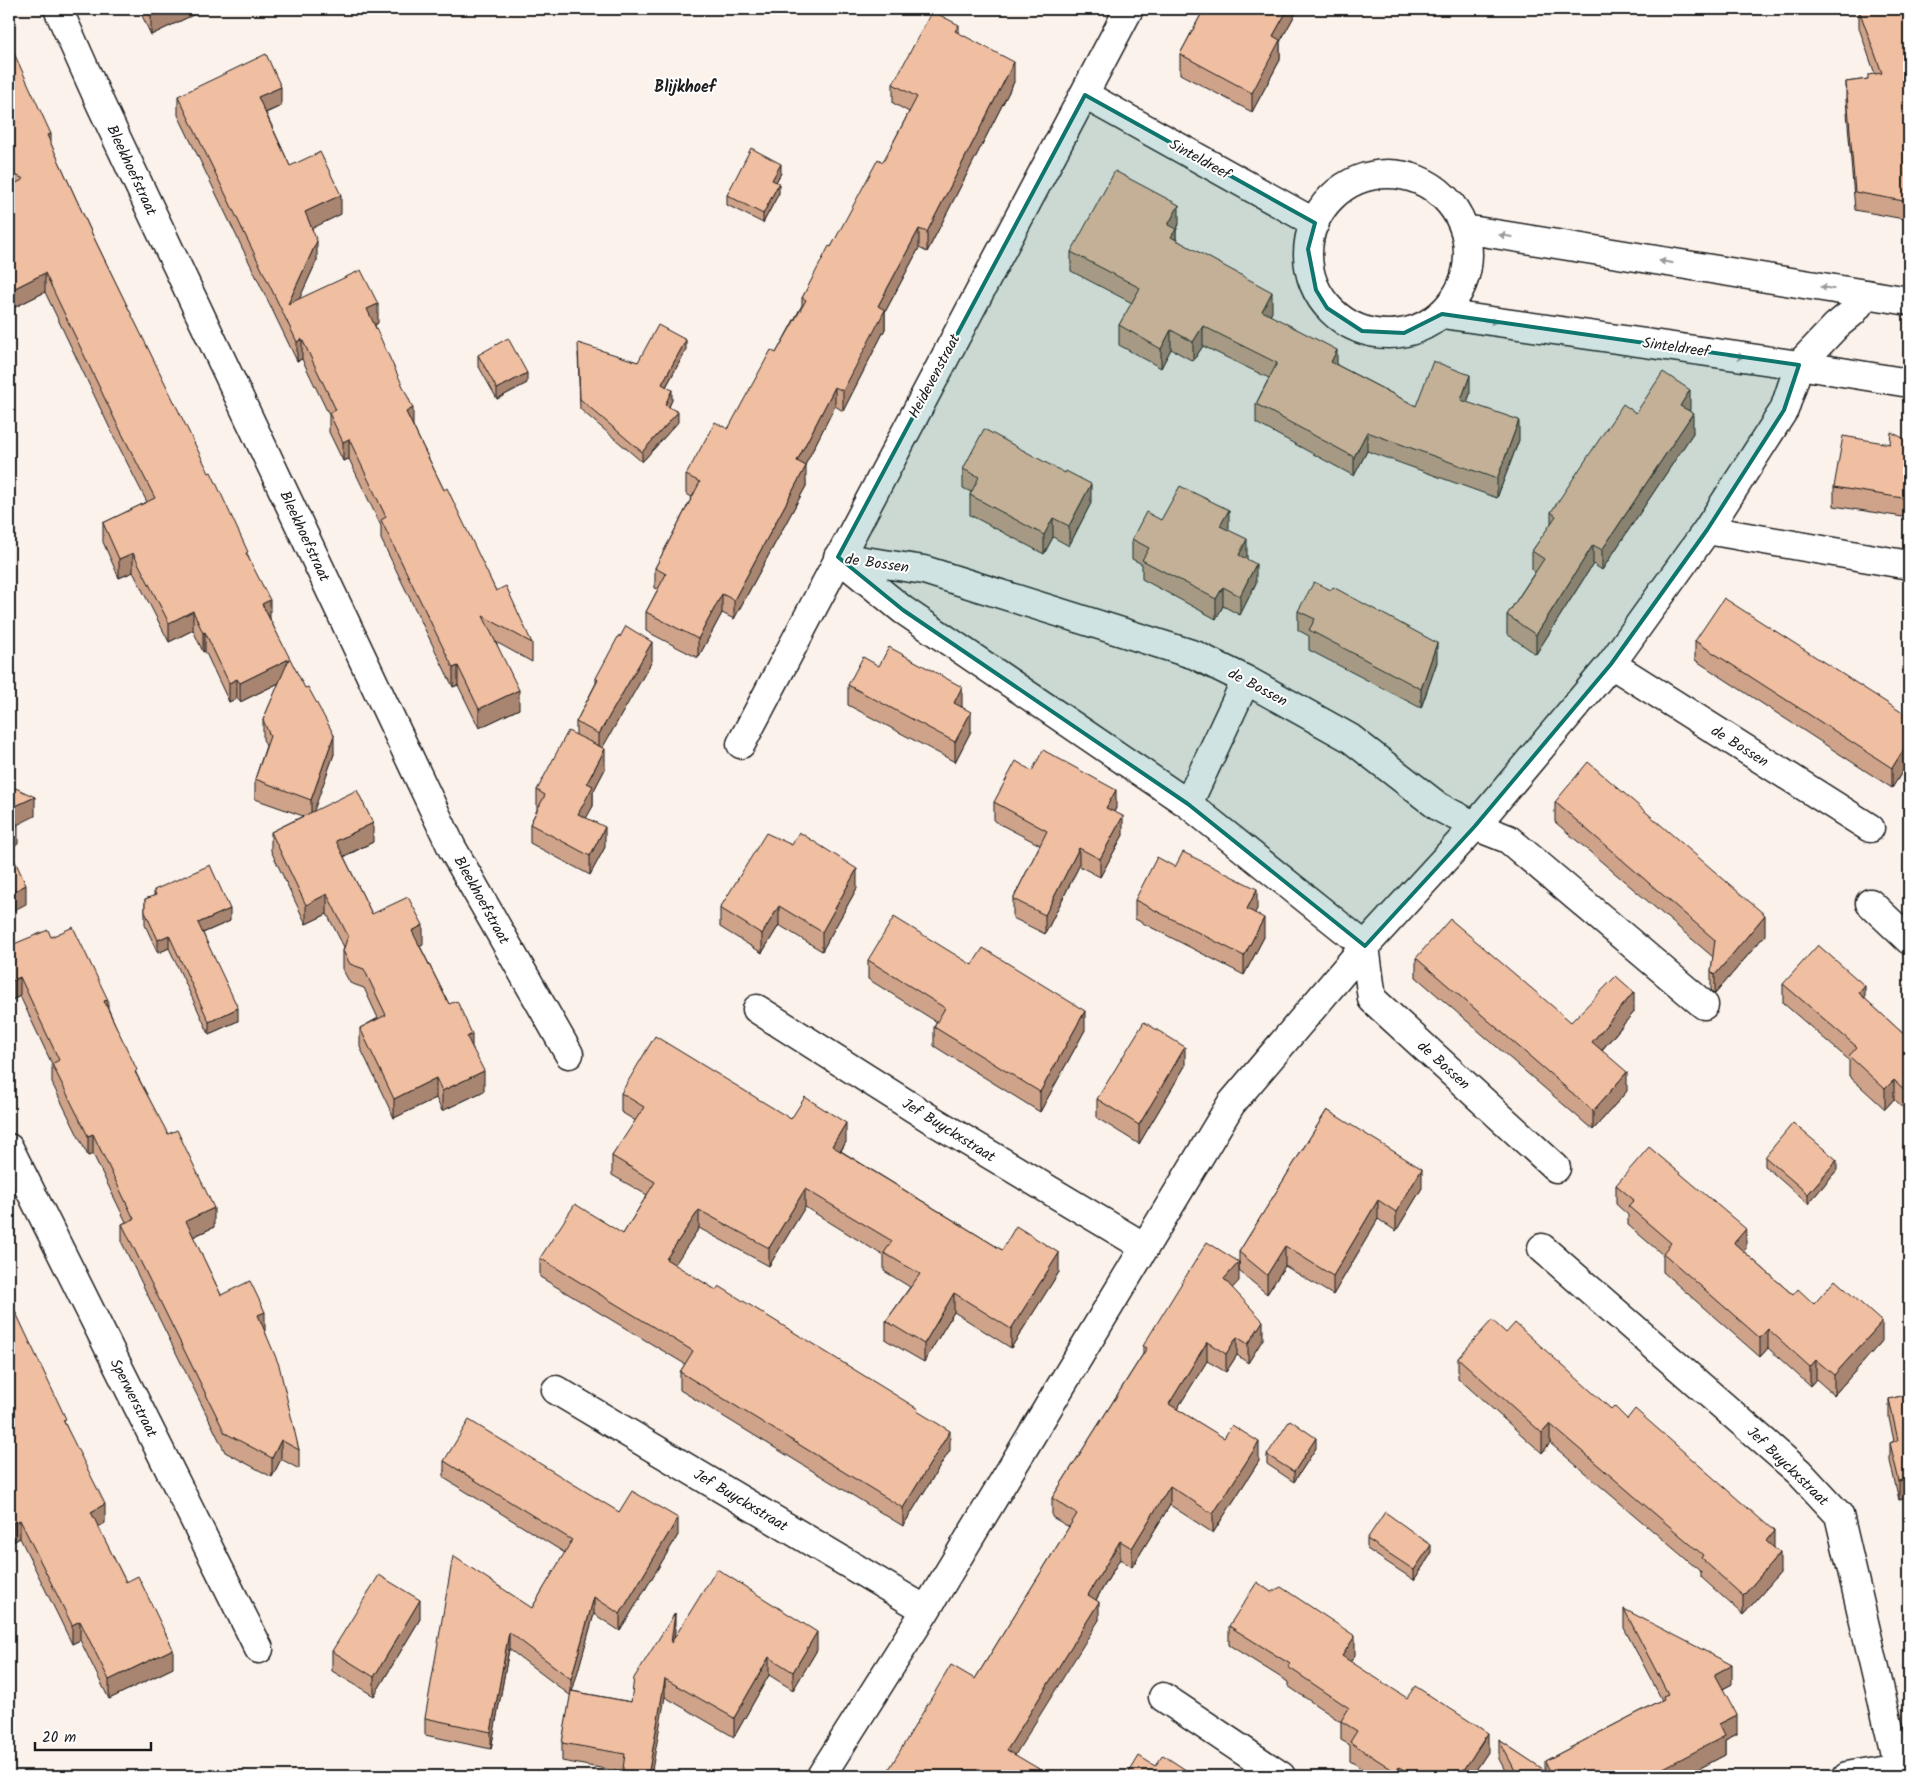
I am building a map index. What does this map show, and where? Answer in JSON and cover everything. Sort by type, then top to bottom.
[{"type":"street","name":"Bleekhoefstraat","points":[[58,9],[452,848],[568,1054]]},
{"type":"street","name":"Heidevenstraat","points":[[741,744],[838,557],[1129,9]]},
{"type":"street","name":"Sinteldreef","points":[[1085,95],[1315,223]]},
{"type":"street","points":[[1377,175],[1399,175],[1420,181],[1439,193],[1454,209],[1464,229],[1468,260],[1460,289],[1442,314],[1424,326],[1404,333],[1384,334],[1362,331],[1344,321],[1327,308],[1316,290],[1309,270],[1308,249],[1315,223],[1322,208],[1337,193],[1356,181],[1377,175]]},
{"type":"street","points":[[1464,229],[1909,301]]},
{"type":"street","points":[[821,1776],[926,1610],[1230,1104],[1365,946],[1475,826],[1611,664],[1707,530],[1784,410],[1799,365],[1836,326],[1853,312],[1867,294]]},
{"type":"street","name":"Sinteldreef","points":[[1442,314],[1799,365],[1909,383]]},
{"type":"street","points":[[1707,530],[1909,565]]},
{"type":"street","name":"de Bossen","points":[[838,557],[924,570],[1195,655],[1246,680],[1350,738],[1438,807],[1475,826],[1508,839],[1704,1006]]},
{"type":"street","name":"de Bossen","points":[[838,557],[903,610],[1188,804],[1365,946],[1372,1000],[1556,1168]]},
{"type":"street","name":"de Bossen","points":[[1611,664],[1870,828]]},
{"type":"street","points":[[1188,804],[1246,680]]},
{"type":"street","points":[[1870,903],[1909,940]]},
{"type":"street","name":"Jef Buyckxstraat","points":[[757,1009],[937,1123],[1143,1246]]},
{"type":"street","name":"Sperwerstraat","points":[[9,1148],[259,1649]]},
{"type":"street","name":"Jef Buyckxstraat","points":[[1542,1248],[1799,1472],[1839,1515],[1899,1772],[1847,1776]]},
{"type":"street","name":"Jef Buyckxstraat","points":[[556,1390],[926,1610]]},
{"type":"street","points":[[1163,1698],[1280,1776]]},
{"type":"highlighted area","points":[[1085,95],[1315,223],[1308,249],[1316,290],[1327,308],[1362,331],[1404,333],[1442,314],[1799,365],[1784,410],[1707,530],[1611,664],[1475,826],[1365,946],[1188,804],[903,610],[838,557]]},
{"type":"building","points":[[148,9],[166,9],[151,16]]},
{"type":"building","points":[[1204,9],[1288,9],[1273,36],[1280,40],[1252,93],[1180,54]]},
{"type":"building","points":[[1909,9],[1909,202],[1855,192],[1846,82],[1868,79],[1868,75],[1882,73],[1859,10]]},
{"type":"building","points":[[932,11],[959,25],[955,31],[1014,62],[927,232],[919,229],[878,306],[885,310],[843,391],[835,387],[797,461],[806,466],[734,600],[722,594],[698,639],[646,612],[666,574],[655,568],[700,482],[686,475],[715,422],[728,429],[771,350],[776,353],[806,300],[802,298],[829,246],[831,247],[878,159],[883,162],[917,97],[893,84]]},
{"type":"building","points":[[9,48],[11,52],[13,51],[51,134],[47,135],[94,238],[209,473],[211,472],[248,552],[246,553],[270,600],[262,604],[305,688],[308,687],[334,735],[311,800],[255,779],[270,736],[263,720],[289,659],[240,683],[237,679],[229,683],[193,611],[169,623],[133,553],[119,559],[103,523],[155,498],[115,420],[45,273],[9,291],[9,187],[24,179],[9,172]]},
{"type":"building","points":[[266,54],[281,87],[258,97],[290,166],[320,152],[341,195],[305,212],[317,241],[288,304],[361,270],[378,304],[367,309],[413,408],[406,412],[444,490],[447,488],[496,591],[506,586],[532,643],[483,616],[519,690],[479,709],[458,666],[453,668],[381,520],[386,517],[349,439],[343,442],[329,413],[336,410],[302,339],[297,342],[178,96]]},
{"type":"building","points":[[751,148],[781,164],[772,180],[779,183],[763,214],[727,195]]},
{"type":"building","points":[[1115,171],[1179,205],[1168,225],[1176,229],[1171,237],[1272,292],[1262,311],[1337,350],[1331,362],[1416,406],[1433,361],[1470,375],[1461,400],[1519,420],[1497,479],[1367,432],[1354,457],[1256,404],[1277,363],[1203,326],[1193,342],[1171,330],[1161,349],[1119,325],[1140,288],[1071,252]]},
{"type":"building","points":[[658,325],[686,340],[662,384],[672,390],[665,405],[678,412],[642,452],[580,399],[578,343],[638,362]]},
{"type":"building","points":[[508,338],[527,373],[497,389],[478,355]]},
{"type":"building","points":[[1663,372],[1690,390],[1680,406],[1693,413],[1602,550],[1593,545],[1536,635],[1507,615],[1544,559],[1532,551],[1556,516],[1551,512],[1623,404],[1636,413]]},
{"type":"building","points":[[984,429],[1065,473],[1066,471],[1091,484],[1069,526],[1053,518],[1044,535],[970,495],[979,477],[963,469]]},
{"type":"building","points":[[1891,432],[1909,441],[1909,499],[1834,487],[1843,436],[1890,444]]},
{"type":"building","points":[[1180,486],[1229,510],[1220,526],[1247,539],[1239,555],[1256,564],[1240,596],[1223,587],[1216,599],[1142,560],[1149,548],[1132,539],[1146,512],[1161,520]]},
{"type":"building","points":[[1314,582],[1331,590],[1333,587],[1437,643],[1421,689],[1309,630],[1315,619],[1298,611]]},
{"type":"building","points":[[1724,598],[1909,717],[1909,741],[1892,768],[1695,641]]},
{"type":"building","points":[[626,626],[652,642],[599,734],[576,722],[598,680],[596,678],[619,635],[620,637]]},
{"type":"building","points":[[889,647],[962,687],[954,703],[971,712],[955,742],[848,685],[863,657],[879,666]]},
{"type":"building","points":[[568,731],[605,749],[587,783],[593,786],[578,814],[605,827],[590,856],[530,824],[545,795],[537,790]]},
{"type":"building","points":[[1043,750],[1116,790],[1106,808],[1123,816],[1100,859],[1079,848],[1045,915],[1013,899],[1047,831],[994,802],[1016,761],[1032,771]]},
{"type":"building","points":[[1588,762],[1765,915],[1715,975],[1711,971],[1715,940],[1555,802]]},
{"type":"building","points":[[9,785],[35,797],[9,809]]},
{"type":"building","points":[[357,790],[373,823],[336,841],[372,914],[408,897],[423,925],[412,931],[449,1004],[457,1001],[472,1034],[467,1037],[484,1071],[442,1091],[436,1078],[394,1099],[360,1028],[386,1015],[364,969],[350,964],[343,951],[348,936],[327,894],[306,905],[271,832]]},
{"type":"building","points":[[9,809],[18,825],[9,830]]},
{"type":"building","points":[[799,832],[857,869],[822,932],[779,906],[762,934],[720,908],[766,833],[792,845]]},
{"type":"building","points":[[9,848],[26,885],[9,894]]},
{"type":"building","points":[[1183,852],[1257,889],[1247,909],[1264,918],[1244,956],[1135,900],[1157,857],[1175,867]]},
{"type":"building","points":[[210,865],[230,909],[198,923],[238,1008],[209,1022],[169,935],[158,940],[145,912],[145,899],[156,895],[154,890]]},
{"type":"building","points":[[894,917],[972,965],[983,948],[1085,1011],[1040,1092],[934,1027],[945,1008],[868,960]]},
{"type":"building","points":[[1450,919],[1571,1022],[1616,976],[1634,992],[1592,1042],[1627,1072],[1593,1111],[1416,958]]},
{"type":"building","points":[[73,927],[108,1000],[104,1001],[137,1070],[135,1072],[168,1134],[177,1130],[214,1208],[186,1221],[221,1295],[250,1281],[265,1312],[258,1315],[279,1365],[299,1450],[281,1440],[272,1458],[225,1433],[122,1224],[134,1219],[93,1134],[88,1136],[52,1064],[59,1060],[20,977],[10,982],[9,946],[48,930],[51,937]]},
{"type":"building","points":[[1818,945],[1865,986],[1859,993],[1909,1039],[1909,1094],[1894,1080],[1885,1089],[1849,1056],[1857,1047],[1783,984]]},
{"type":"building","points":[[1144,1022],[1185,1047],[1139,1125],[1097,1099]]},
{"type":"building","points":[[655,1036],[791,1119],[805,1097],[846,1123],[832,1146],[1002,1250],[1016,1226],[1059,1253],[1011,1329],[954,1293],[924,1344],[886,1321],[920,1274],[884,1253],[892,1241],[805,1189],[769,1248],[699,1210],[666,1259],[716,1290],[719,1286],[918,1409],[917,1411],[950,1431],[903,1508],[680,1372],[693,1351],[540,1258],[575,1204],[623,1234],[655,1182],[612,1156],[644,1107],[621,1093]]},
{"type":"building","points":[[1327,1110],[1422,1169],[1396,1212],[1378,1200],[1333,1276],[1285,1246],[1267,1275],[1239,1252]]},
{"type":"building","points":[[1793,1123],[1837,1160],[1808,1194],[1765,1157]]},
{"type":"building","points":[[1649,1147],[1746,1229],[1734,1243],[1793,1295],[1798,1289],[1814,1304],[1835,1280],[1882,1322],[1834,1375],[1816,1360],[1810,1367],[1768,1329],[1760,1338],[1663,1253],[1671,1243],[1628,1206],[1634,1200],[1616,1185]]},
{"type":"building","points":[[1207,1242],[1239,1262],[1224,1279],[1263,1321],[1248,1344],[1237,1337],[1226,1354],[1207,1342],[1169,1404],[1224,1438],[1232,1425],[1259,1442],[1213,1514],[1170,1486],[1132,1548],[1120,1541],[1088,1595],[1099,1602],[1007,1750],[1051,1776],[885,1776],[951,1665],[975,1679],[1077,1514],[1052,1498],[1147,1348],[1143,1346]]},
{"type":"building","points":[[9,1298],[66,1419],[63,1420],[105,1504],[91,1512],[126,1582],[138,1576],[173,1649],[109,1680],[80,1621],[72,1625],[20,1520],[13,1523],[9,1515]]},
{"type":"building","points":[[1492,1320],[1506,1333],[1515,1323],[1611,1409],[1614,1406],[1627,1419],[1635,1409],[1774,1531],[1766,1541],[1780,1553],[1743,1596],[1701,1558],[1703,1555],[1550,1424],[1542,1433],[1458,1358]]},
{"type":"building","points":[[1909,1394],[1909,1488],[1907,1479],[1899,1481],[1890,1443],[1898,1440],[1889,1399]]},
{"type":"building","points":[[469,1420],[619,1512],[632,1491],[678,1518],[620,1614],[594,1597],[571,1679],[509,1632],[491,1732],[425,1718],[453,1556],[532,1608],[572,1540],[444,1461]]},
{"type":"building","points":[[1290,1420],[1316,1438],[1294,1472],[1267,1455]]},
{"type":"building","points":[[1385,1512],[1431,1545],[1414,1570],[1367,1539]]},
{"type":"building","points":[[717,1569],[817,1632],[793,1672],[769,1657],[734,1718],[665,1679],[648,1776],[622,1776],[625,1754],[562,1743],[571,1691],[631,1702],[634,1678],[675,1613],[671,1643]]},
{"type":"building","points":[[379,1575],[420,1600],[374,1677],[332,1651]]},
{"type":"building","points":[[1257,1582],[1271,1592],[1281,1587],[1355,1636],[1342,1656],[1407,1698],[1415,1686],[1488,1733],[1460,1776],[1427,1776],[1420,1772],[1418,1776],[1414,1776],[1399,1767],[1396,1772],[1350,1742],[1357,1731],[1341,1721],[1349,1708],[1288,1667],[1290,1664],[1229,1626]]},
{"type":"building","points":[[1624,1609],[1732,1665],[1715,1674],[1737,1715],[1719,1724],[1725,1736],[1648,1776],[1518,1776],[1499,1740],[1552,1775],[1545,1761],[1664,1699],[1663,1696],[1668,1694]]},
{"type":"building","points":[[1163,1755],[1195,1776],[1127,1776],[1139,1756],[1155,1766]]},
{"type":"district","name":"Blijkhoef","points":[[685,86]]}]
